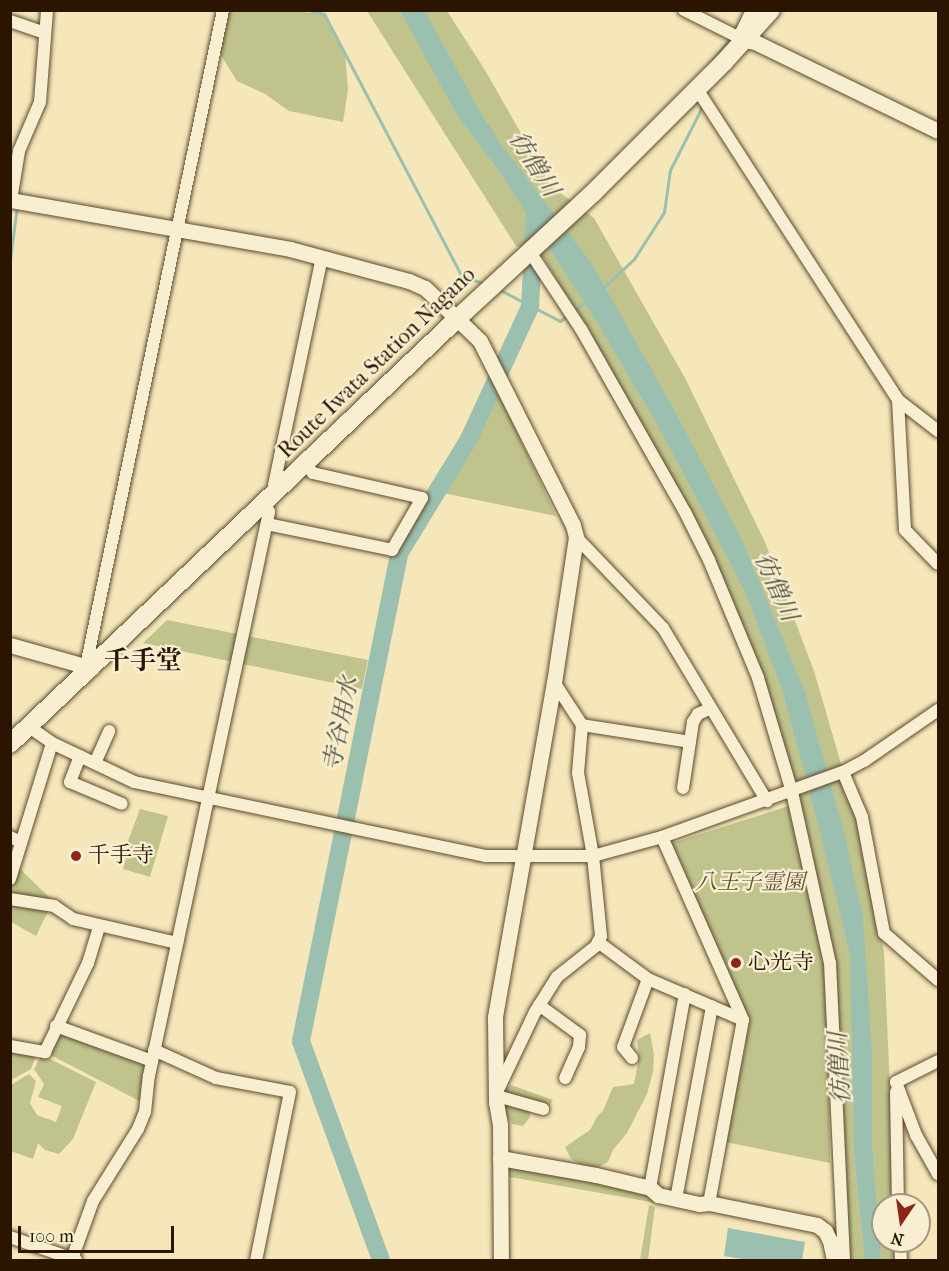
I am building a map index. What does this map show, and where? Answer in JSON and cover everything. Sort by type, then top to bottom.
[{"type":"main road","name":"Route Iwata Station Nagano","points":[[10,744],[458,318],[573,212],[697,89],[742,38],[771,10]]},
{"type":"street","points":[[47,10],[40,102],[20,151],[11,200],[178,229],[322,258],[409,280],[425,288],[480,341],[573,525],[576,537],[554,682],[495,1018],[501,1260]]},
{"type":"street","points":[[10,645],[89,667],[223,10]]},
{"type":"street","points":[[684,10],[939,131]]},
{"type":"street","points":[[742,38],[752,10]]},
{"type":"street","points":[[10,21],[45,33]]},
{"type":"street","points":[[697,89],[898,400],[939,431]]},
{"type":"street","points":[[530,252],[581,329],[709,560],[758,678],[794,791],[830,963],[844,1260]]},
{"type":"street","points":[[278,490],[274,485],[322,258]]},
{"type":"street","points":[[898,400],[905,530],[939,564]]},
{"type":"street","points":[[267,524],[392,550],[422,498],[313,473],[305,464]]},
{"type":"street","points":[[10,1237],[68,1259],[93,1201],[138,1129],[145,1112],[153,1055],[270,512],[264,504]]},
{"type":"street","points":[[576,537],[663,628],[709,709],[767,801]]},
{"type":"street","points":[[497,1095],[540,1005],[557,977],[598,942],[601,936],[593,856],[578,773],[582,725],[554,682]]},
{"type":"street","points":[[683,788],[693,722],[698,714],[709,709]]},
{"type":"street","points":[[28,726],[52,743],[134,782],[486,856],[593,856],[662,837],[843,772],[864,761],[939,710]]},
{"type":"street","points":[[582,725],[690,742]]},
{"type":"street","points":[[95,763],[109,731]]},
{"type":"street","points":[[10,879],[16,839],[52,743]]},
{"type":"street","points":[[80,756],[70,782],[122,804]]},
{"type":"street","points":[[843,772],[862,817],[884,933],[939,980]]},
{"type":"street","points":[[662,837],[743,1020],[709,1203]]},
{"type":"street","points":[[10,899],[54,906],[73,919],[177,944]]},
{"type":"street","points":[[10,1046],[45,1052],[88,963],[99,926]]},
{"type":"street","points":[[598,942],[648,979],[743,1020]]},
{"type":"street","points":[[632,1058],[624,1047],[648,979]]},
{"type":"street","points":[[650,1188],[685,994]]},
{"type":"street","points":[[540,1005],[580,1035],[579,1047],[565,1078]]},
{"type":"street","points":[[676,1199],[712,1006]]},
{"type":"street","points":[[56,1026],[153,1055],[216,1078],[290,1092],[256,1260]]},
{"type":"street","points":[[896,1082],[939,1060]]},
{"type":"street","points":[[896,1082],[916,1135],[939,1174]]},
{"type":"street","points":[[896,1082],[898,1193]]},
{"type":"street","points":[[497,1095],[543,1109]]},
{"type":"street","points":[[500,1158],[596,1175],[650,1188],[658,1195],[699,1204],[709,1203],[817,1225],[825,1231],[830,1241],[834,1260]]},
{"type":"green space","points":[[283,10],[324,14],[345,53],[348,90],[343,122],[289,111],[265,94],[237,81],[221,55],[222,17],[227,11]]},
{"type":"green space","name":"八王子霊園","points":[[367,11],[447,11],[485,70],[551,186],[594,218],[685,378],[765,542],[814,671],[858,822],[884,951],[894,1193],[871,1193],[871,1253],[898,1253],[898,1260],[846,1260],[828,984],[830,1163],[720,1141],[745,1050],[748,1018],[672,843],[789,806],[821,940],[764,699],[709,560],[624,394],[541,253],[516,246]]},
{"type":"green space","points":[[499,393],[556,516],[443,493]]},
{"type":"green space","points":[[167,620],[368,660],[362,689],[143,643]]},
{"type":"green space","points":[[140,809],[168,816],[150,877],[123,869],[126,859],[122,857]]},
{"type":"green space","points":[[15,864],[53,901],[36,936],[11,922],[11,883]]},
{"type":"green space","points":[[56,1026],[152,1061],[145,1104],[45,1052]]},
{"type":"green space","points":[[650,1033],[654,1055],[653,1072],[647,1094],[627,1133],[613,1150],[608,1162],[599,1167],[586,1167],[571,1159],[565,1147],[590,1130],[598,1115],[603,1111],[613,1087],[634,1084],[639,1057],[637,1040]]},
{"type":"green space","points":[[10,1046],[38,1050],[31,1069],[11,1080]]},
{"type":"green space","points":[[42,1055],[96,1082],[73,1139],[59,1154],[45,1150],[38,1143],[33,1159],[11,1151],[11,1085],[29,1074],[36,1081],[30,1103],[37,1115],[56,1122],[62,1106],[38,1097],[44,1084],[34,1069]]},
{"type":"green space","points":[[511,1085],[553,1100],[549,1106],[530,1105],[530,1117],[523,1126],[512,1124],[506,1114],[504,1090]]},
{"type":"green space","points":[[500,1158],[658,1195],[656,1203],[500,1175]]},
{"type":"green space","points":[[649,1205],[655,1207],[648,1260],[640,1260]]},
{"type":"shaded area","points":[[400,11],[425,11],[498,140],[592,264],[677,415],[742,540],[805,692],[844,832],[863,917],[872,1052],[872,1145],[876,1193],[871,1193],[871,1253],[880,1253],[881,1260],[865,1260],[854,1150],[850,955],[783,692],[745,591],[662,433],[599,325],[501,174],[457,115]]},
{"type":"shaded area","points":[[728,1228],[805,1242],[802,1260],[749,1260],[724,1256]]},
{"type":"waterway","points":[[308,10],[324,14],[461,275],[482,283]]},
{"type":"waterway","points":[[734,33],[741,20]]},
{"type":"waterway","points":[[706,68],[730,38]]},
{"type":"waterway","points":[[602,289],[634,259],[664,212],[670,170],[701,109],[701,104]]},
{"type":"waterway","points":[[10,260],[17,205]]},
{"type":"waterway","name":"寺谷用水","points":[[381,1260],[301,1041],[400,552],[469,439],[530,307],[535,213]]},
{"type":"waterway","points":[[502,291],[560,321],[568,315]]},
{"type":"waterway","points":[[573,311],[587,301]]},
{"type":"place","name":"千手寺","points":[[76,856]]},
{"type":"place","name":"心光寺","points":[[736,963]]},
{"type":"district","name":"千手堂","points":[[143,661]]},
{"type":"water label","name":"彷僧川","points":[[534,164]]},
{"type":"water label","name":"彷僧川","points":[[776,587]]},
{"type":"water label","name":"彷僧川","points":[[840,1068]]}]
